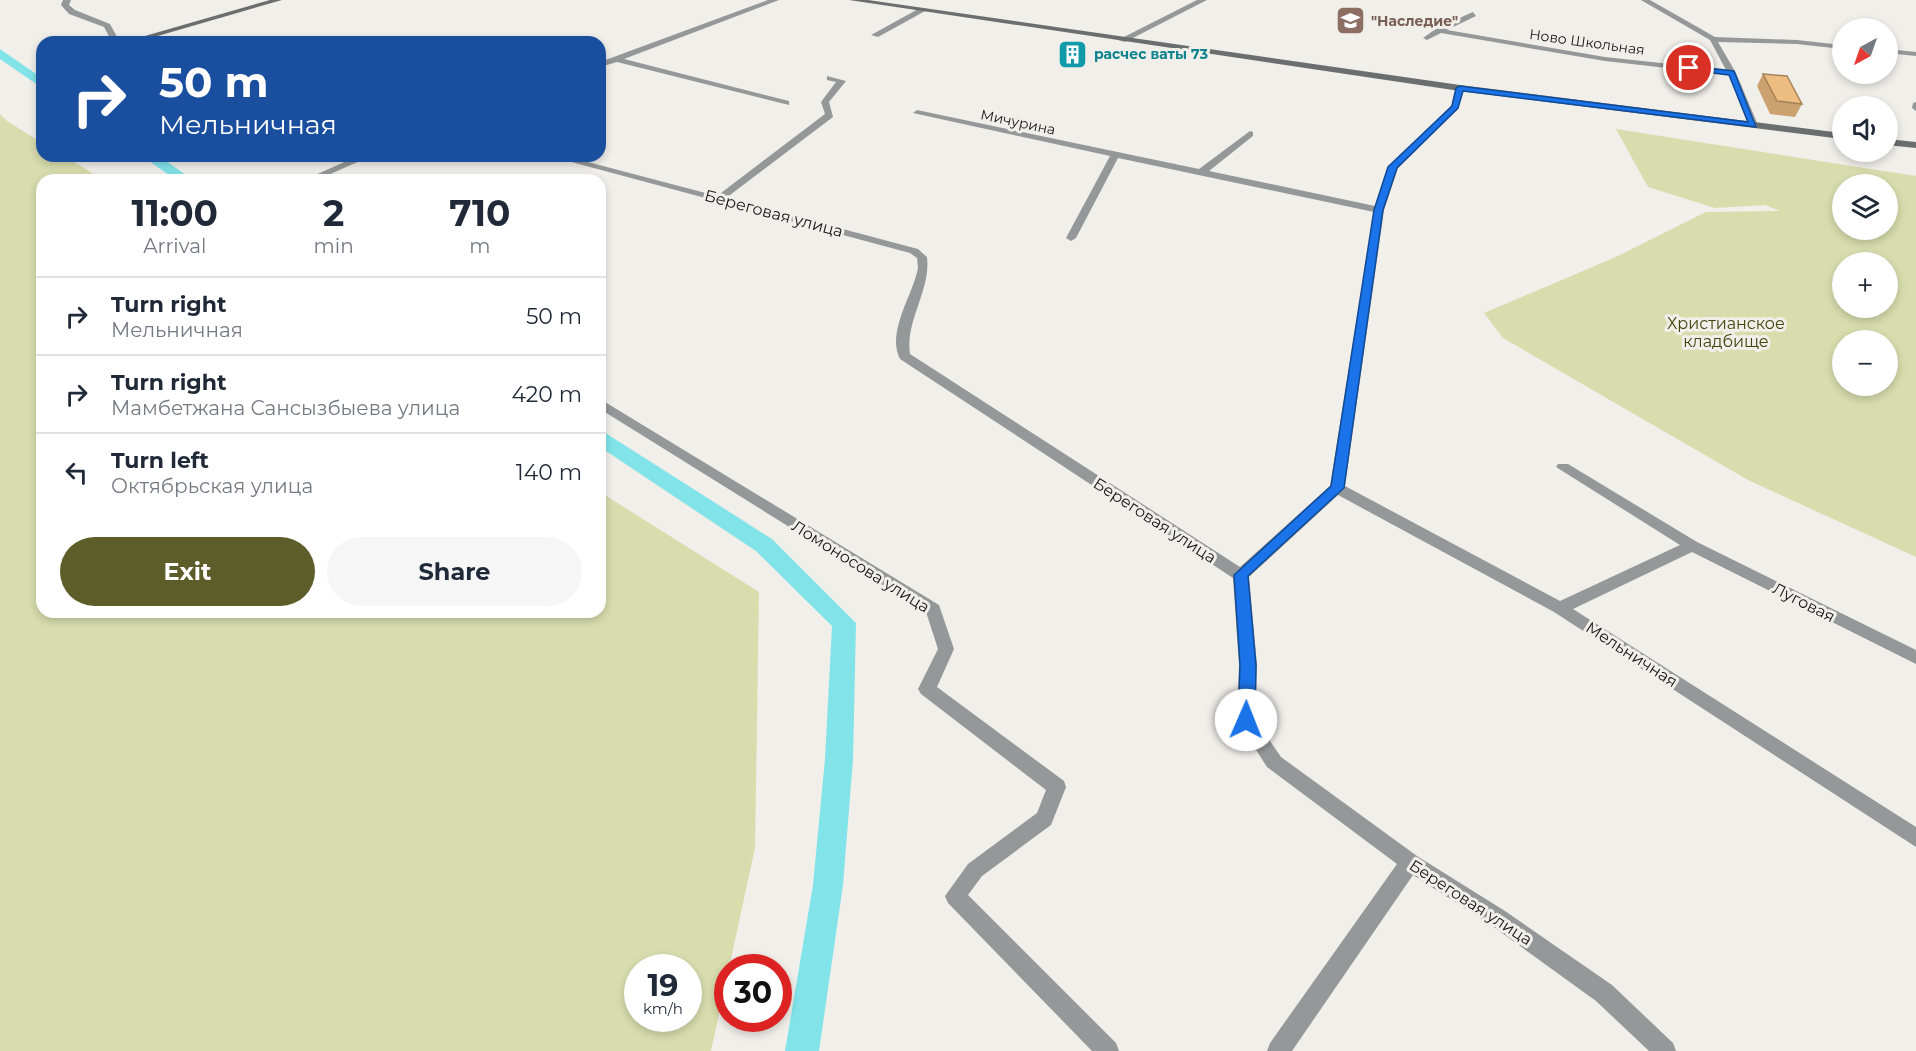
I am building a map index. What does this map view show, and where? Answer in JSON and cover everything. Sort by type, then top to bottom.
[{"type":"main road","points":[[149,36],[278,0]]},
{"type":"main road","points":[[853,0],[1460,88],[1832,135]]},
{"type":"main road","points":[[1898,143],[1916,145]]},
{"type":"street","points":[[67,0],[65,6],[72,12],[107,26],[113,36]]},
{"type":"street","points":[[606,63],[775,0]]},
{"type":"street","points":[[1122,40],[1201,0]]},
{"type":"street","points":[[1645,0],[1713,39],[1797,42],[1832,46]]},
{"type":"street","points":[[875,35],[924,10]]},
{"type":"street","points":[[1427,38],[1473,14]]},
{"type":"street","name":"Ново Школьная","points":[[1440,30],[1449,34],[1548,51],[1732,73]]},
{"type":"street","points":[[1713,39],[1732,73],[1753,125]]},
{"type":"street","points":[[1898,52],[1916,54]]},
{"type":"street","points":[[616,59],[786,103]]},
{"type":"street","points":[[720,198],[830,115],[825,102],[842,81],[830,78]]},
{"type":"street","points":[[1241,575],[1337,488],[1379,210],[1393,167],[1455,107],[1460,88]]},
{"type":"street","name":"Мичурина","points":[[917,113],[1114,157],[1202,172],[1379,210]]},
{"type":"street","points":[[1202,172],[1250,134]]},
{"type":"street","points":[[1071,238],[1114,157]]},
{"type":"street","points":[[323,174],[352,162]]},
{"type":"street","name":"Береговая улица","points":[[578,162],[914,251],[922,257],[924,264],[900,343],[904,356],[1241,575],[1248,665],[1246,720],[1274,762],[1410,862],[1498,918],[1604,993],[1665,1051]]},
{"type":"street","name":"Ломоносова улица","points":[[606,407],[725,479],[850,561],[933,609],[946,649],[927,689],[1057,787],[1044,819],[975,870],[955,896],[1108,1051]]},
{"type":"street","name":"Луговая","points":[[1563,467],[1692,546],[1916,658]]},
{"type":"street","name":"Мельничная","points":[[1337,488],[1560,608],[1916,838]]},
{"type":"street","points":[[1560,608],[1692,546]]},
{"type":"street","points":[[1278,1051],[1410,862]]},
{"type":"green space","points":[[0,114],[36,139],[36,162],[74,162],[94,174],[36,174],[36,618],[606,618],[606,496],[759,592],[755,848],[732,954],[714,954],[715,1032],[711,1051],[0,1051]]},
{"type":"green space","name":"Христианское кладбище","points":[[1616,129],[1916,176],[1916,557],[1748,480],[1503,338],[1484,313],[1616,257],[1706,212],[1780,211],[1765,205],[1715,208],[1648,187]]},
{"type":"building","points":[[1763,74],[1787,76],[1802,104],[1777,101]]},
{"type":"waterway","points":[[0,53],[36,80]]},
{"type":"waterway","points":[[158,162],[177,174]]},
{"type":"waterway","points":[[606,442],[764,545],[844,623],[839,759],[828,885],[802,1051]]},
{"type":"place","name":"\"Наследие\"","points":[[1350,21]]},
{"type":"place","name":"расчес ваты 73","points":[[1073,54]]},
{"type":"route","points":[[1246,720],[1248,665],[1241,575],[1337,488],[1379,210],[1393,167],[1455,107],[1460,88],[1753,125],[1732,73],[1689,68]]}]
